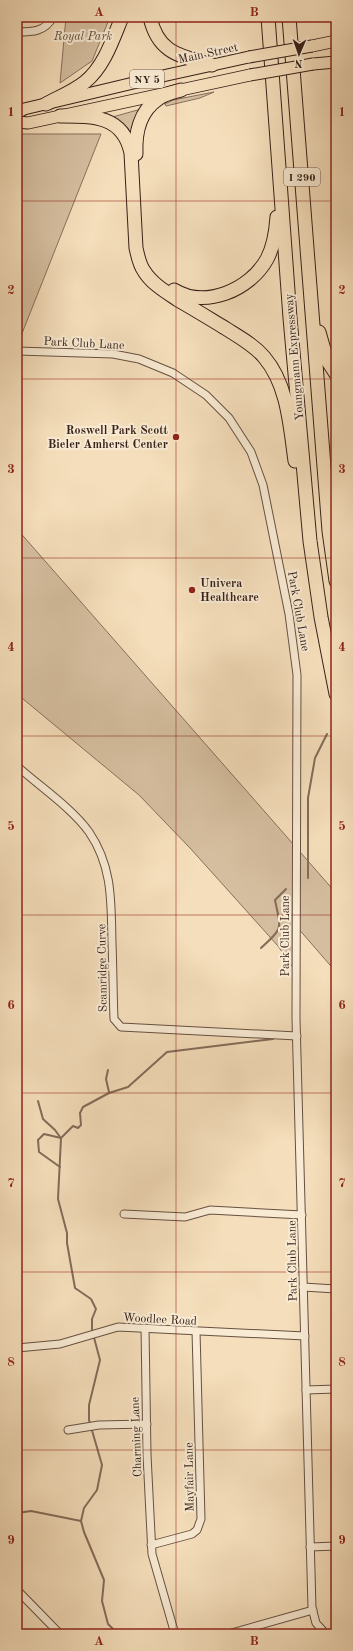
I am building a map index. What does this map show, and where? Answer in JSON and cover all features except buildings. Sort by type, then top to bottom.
[{"type":"highway","points":[[46,104],[85,82],[96,72],[122,17]]},
{"type":"highway","points":[[150,17],[152,26],[160,41],[170,51],[184,58],[212,65]]},
{"type":"highway","points":[[262,17],[269,39]]},
{"type":"highway","name":"Youngmann Expressway","points":[[268,17],[290,318],[310,540],[321,617],[336,694]]},
{"type":"highway","name":"Youngmann Expressway","points":[[289,17],[329,531],[336,581]]},
{"type":"highway","points":[[292,53],[295,17]]},
{"type":"highway","points":[[181,90],[158,98],[142,117],[136,134],[138,239],[144,262],[160,280],[176,291],[194,297],[221,295],[243,284],[255,274],[266,260],[272,248],[281,191]]},
{"type":"highway","points":[[60,116],[90,116],[100,118],[116,126],[124,134],[129,142],[131,153],[136,248],[144,271],[152,281],[165,292],[248,342],[265,358],[272,369],[283,396],[288,415],[299,490],[310,540]]},
{"type":"highway","points":[[311,302],[327,360],[336,374]]},
{"type":"main road","name":"Main Street","points":[[17,113],[24,109],[212,65],[336,42]]},
{"type":"main road","name":"NY 5","points":[[17,122],[28,123],[250,75],[313,64],[336,62]]},
{"type":"street","points":[[17,32],[39,30],[49,24],[53,17]]},
{"type":"street","name":"Park Club Lane","points":[[17,351],[113,354],[139,359],[173,373],[197,388],[221,408],[243,437],[257,465],[269,509],[288,607],[297,675],[297,1036],[312,1610]]},
{"type":"street","name":"Scamridge Curve","points":[[17,766],[79,820],[88,831],[103,858],[111,897],[114,1019],[121,1027],[297,1036]]},
{"type":"street","points":[[124,1214],[185,1217],[210,1210],[302,1215]]},
{"type":"street","points":[[304,1287],[336,1289]]},
{"type":"street","name":"Woodlee Road","points":[[17,1348],[60,1344],[118,1327],[196,1332],[305,1336]]},
{"type":"street","name":"Charming Lane","points":[[145,1328],[151,1545]]},
{"type":"street","name":"Mayfair Lane","points":[[151,1545],[192,1534],[196,1530],[201,1519],[196,1332]]},
{"type":"street","points":[[306,1390],[336,1389]]},
{"type":"street","points":[[68,1430],[99,1425],[147,1424]]},
{"type":"street","points":[[151,1545],[152,1554],[174,1634]]},
{"type":"street","points":[[310,1547],[336,1546]]},
{"type":"street","points":[[18,1592],[60,1634]]},
{"type":"street","points":[[228,1634],[312,1610],[316,1623],[326,1634]]},
{"type":"green space","name":"Royal Park","points":[[66,17],[110,17],[92,61],[60,83]]},
{"type":"green space","points":[[214,92],[200,98],[166,106],[165,104],[173,100]]},
{"type":"green space","points":[[148,107],[135,139],[109,118]]},
{"type":"green space","points":[[17,134],[101,134],[17,346]]},
{"type":"green space","points":[[17,529],[336,893],[336,972],[297,927],[296,972],[278,946],[190,848],[139,795],[17,694]]},
{"type":"waterway","points":[[308,878],[308,798],[315,758],[327,734]]},
{"type":"waterway","points":[[261,948],[274,936],[279,927],[279,917],[275,900],[286,889]]},
{"type":"waterway","points":[[118,1634],[108,1624],[102,1601],[104,1580],[84,1532],[81,1521],[84,1508],[97,1490],[102,1465],[89,1420],[89,1405],[100,1360],[92,1330],[92,1319],[96,1309],[91,1299],[75,1288],[67,1243],[67,1233],[58,1199],[61,1138],[73,1126],[78,1128],[81,1125],[80,1113],[83,1107],[109,1093],[128,1087],[167,1052],[273,1039]]},
{"type":"waterway","points":[[108,1070],[106,1079],[109,1092]]},
{"type":"waterway","points":[[38,1101],[43,1119],[60,1137]]},
{"type":"waterway","points":[[60,1167],[39,1152],[38,1140],[44,1134],[61,1138]]},
{"type":"waterway","points":[[17,1513],[31,1511],[81,1521]]},
{"type":"place","name":"Roswell Park Scott Bieler Amherst Center","points":[[176,437]]},
{"type":"place","name":"Univera Healthcare","points":[[192,590]]}]
